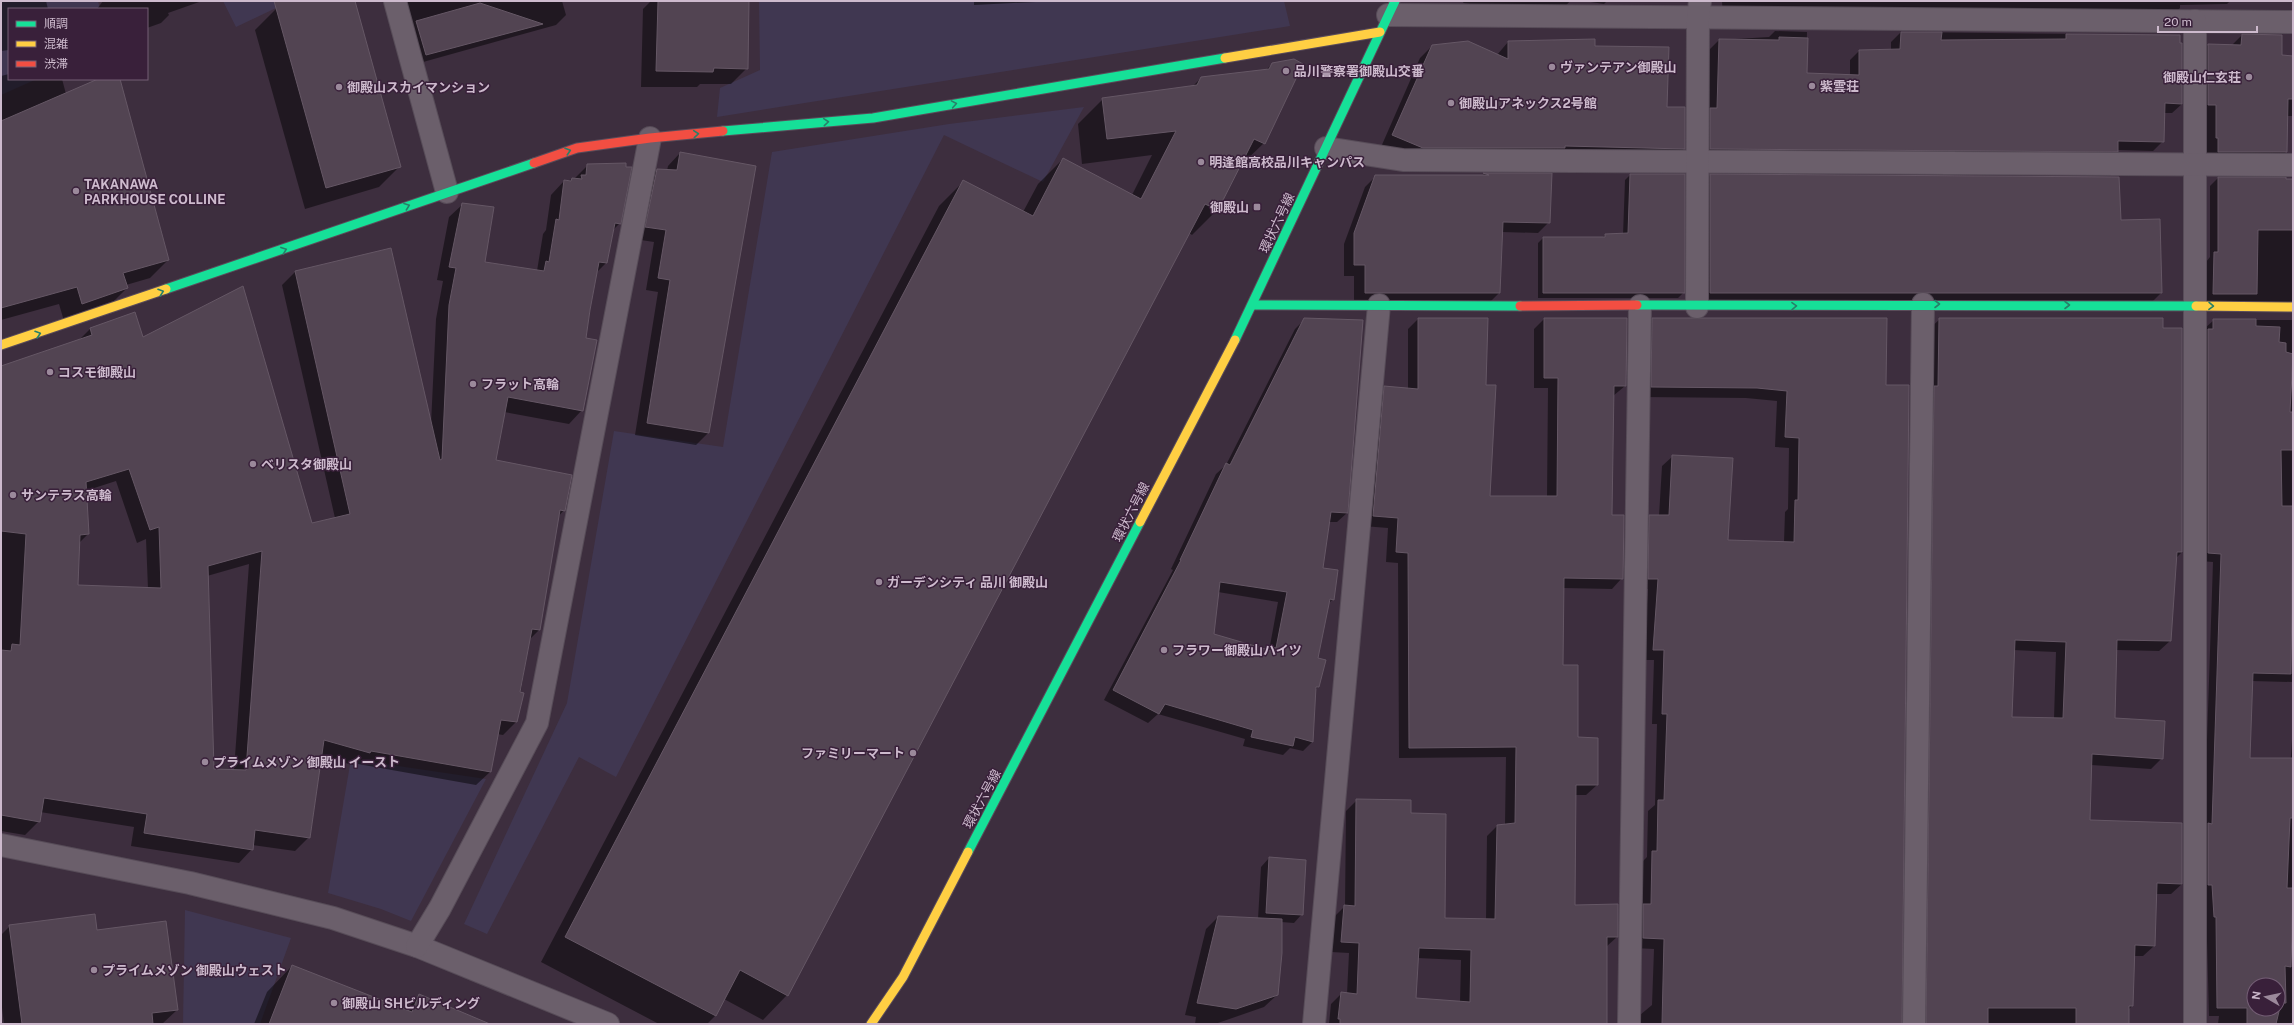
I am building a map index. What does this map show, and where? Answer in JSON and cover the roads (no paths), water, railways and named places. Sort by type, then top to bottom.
[{"type":"street","points":[[395,1],[447,192]]},
{"type":"street","points":[[1,346],[261,258],[577,148],[650,138],[873,118],[1388,16],[1699,10],[2293,22]]},
{"type":"street","points":[[1697,307],[1699,10]]},
{"type":"street","name":"環状六号線","points":[[871,1024],[903,977],[1253,305],[1388,16]]},
{"type":"street","points":[[2195,21],[2195,1024]]},
{"type":"street","points":[[417,946],[440,908],[537,723],[650,138]]},
{"type":"street","points":[[1326,148],[1403,160],[1697,163],[2293,165]]},
{"type":"street","points":[[1253,305],[1754,307],[1923,304],[2293,307]]},
{"type":"street","points":[[1914,1024],[1923,304]]},
{"type":"street","points":[[1314,1024],[1379,305]]},
{"type":"street","points":[[1629,1024],[1640,306]]},
{"type":"street","points":[[1,845],[206,887],[333,918],[417,946],[608,1024]]},
{"type":"place","name":"ヴァンテアン御殿山","points":[[1552,67]]},
{"type":"place","name":"品川警察署御殿山交番","points":[[1286,71]]},
{"type":"place","name":"御殿山仁玄荘","points":[[2249,77]]},
{"type":"place","name":"紫雲荘","points":[[1812,86]]},
{"type":"place","name":"御殿山スカイマンション","points":[[339,87]]},
{"type":"place","name":"御殿山アネックス2号館","points":[[1451,103]]},
{"type":"place","name":"明逢館高校品川キャンパス","points":[[1201,162]]},
{"type":"place","name":"TAKANAWA PARKHOUSE COLLINE","points":[[76,191]]},
{"type":"place","name":"御殿山","points":[[1257,207]]},
{"type":"place","name":"コスモ御殿山","points":[[50,372]]},
{"type":"place","name":"フラット高輪","points":[[473,384]]},
{"type":"place","name":"ベリスタ御殿山","points":[[253,464]]},
{"type":"place","name":"サンテラス高輪","points":[[13,495]]},
{"type":"place","name":"ガーデンシティ 品川 御殿山","points":[[879,582]]},
{"type":"place","name":"フラワー御殿山ハイツ","points":[[1164,650]]},
{"type":"place","name":"ファミリーマート","points":[[913,753]]},
{"type":"place","name":"プライムメゾン 御殿山 イースト","points":[[205,762]]},
{"type":"place","name":"プライムメゾン 御殿山ウェスト","points":[[94,970]]},
{"type":"place","name":"御殿山 SHビルディング","points":[[334,1003]]}]
